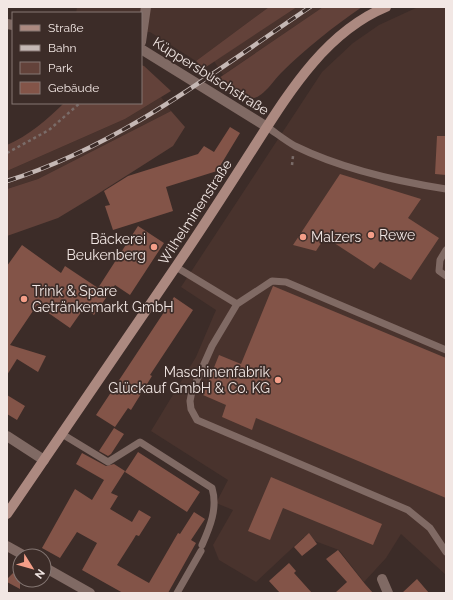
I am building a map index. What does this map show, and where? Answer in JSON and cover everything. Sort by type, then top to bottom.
[{"type":"street","points":[[142,35],[146,7]]},
{"type":"street","name":"Wilhelminenstraße","points":[[7,514],[176,267],[267,127],[310,66],[328,47],[352,28],[386,7]]},
{"type":"street","name":"Küppersbuschstraße","points":[[142,50],[267,127]]},
{"type":"street","points":[[7,436],[44,460]]},
{"type":"street","points":[[52,572],[90,593]]},
{"type":"street","points":[[382,579],[388,593]]},
{"type":"lane","points":[[267,127],[295,146],[331,160],[378,176],[413,184],[446,189]]},
{"type":"lane","points":[[446,250],[440,260],[439,271],[446,276]]},
{"type":"lane","points":[[176,267],[237,304]]},
{"type":"lane","points":[[446,350],[286,282],[272,281],[237,304],[212,346],[192,391],[190,401],[191,409],[197,420],[408,510],[430,528],[446,552]]},
{"type":"lane","points":[[62,434],[108,462],[140,442],[212,488],[214,509],[211,525],[201,548],[177,593]]},
{"type":"path","points":[[7,153],[49,130],[79,104]]},
{"type":"shaded area","points":[[77,7],[269,7],[196,61],[150,32],[142,32],[142,12],[76,12]]},
{"type":"shaded area","points":[[297,7],[323,7],[223,75],[214,61]]},
{"type":"shaded area","points":[[418,7],[446,7],[446,575],[401,534],[386,558],[364,582],[339,550],[304,537],[256,582],[219,560],[213,545],[233,510],[216,503],[228,480],[151,431],[196,357],[216,310],[181,287],[322,72],[353,43],[379,25]]},
{"type":"shaded area","points":[[161,97],[171,111],[38,179],[7,189],[7,171],[125,119]]},
{"type":"green space","points":[[269,7],[297,7],[203,69],[196,61]]},
{"type":"green space","points":[[323,7],[362,7],[310,46],[258,97],[250,98],[245,96],[219,78]]},
{"type":"green space","points":[[142,65],[171,91],[125,119],[7,171],[7,145],[23,137],[63,104],[142,104]]},
{"type":"green space","points":[[171,111],[185,127],[173,146],[58,218],[7,236],[7,189],[38,179]]},
{"type":"building","points":[[230,127],[240,133],[217,171],[166,187],[173,211],[113,230],[105,206],[110,205],[104,191],[128,176],[198,154],[204,146],[214,152]]},
{"type":"building","points":[[437,136],[446,136],[446,175],[435,174]]},
{"type":"building","name":"Rewe","points":[[340,174],[421,199],[408,218],[439,238],[411,280],[380,262],[374,269],[325,237],[316,251],[293,245]]},
{"type":"building","points":[[138,226],[164,243],[130,295],[115,285],[94,315],[84,308],[70,328],[37,305],[10,345],[46,356],[38,372],[17,359],[7,375],[7,266],[22,245],[61,273],[65,266],[98,288]]},
{"type":"building","points":[[273,286],[446,358],[446,498],[256,418],[252,430],[222,417],[226,405],[203,395],[219,355],[241,364]]},
{"type":"building","points":[[174,297],[193,310],[150,375],[152,376],[131,410],[128,408],[115,427],[96,415]]},
{"type":"building","points":[[7,395],[25,406],[17,420],[7,414]]},
{"type":"building","points":[[114,428],[124,434],[111,454],[108,456],[99,451]]},
{"type":"building","points":[[138,452],[200,492],[187,512],[125,472]]},
{"type":"building","points":[[82,453],[106,466],[114,464],[125,471],[111,493],[118,496],[110,509],[132,522],[139,510],[151,517],[139,536],[136,535],[117,565],[149,583],[178,533],[180,534],[194,512],[205,519],[191,540],[196,543],[168,593],[123,593],[82,570],[97,543],[77,532],[60,558],[52,554],[52,548],[42,548],[75,489],[92,500],[104,480],[76,464]]},
{"type":"building","points":[[271,477],[382,524],[373,545],[283,508],[270,540],[248,531]]},
{"type":"building","points":[[309,533],[317,544],[302,556],[294,547]]},
{"type":"building","points":[[338,550],[373,593],[335,593],[347,582],[326,559]]},
{"type":"building","points":[[289,563],[296,571],[294,573],[312,593],[280,593],[269,581]]},
{"type":"building","points":[[12,574],[12,585],[7,582],[7,579]]},
{"type":"building","points":[[417,579],[429,593],[402,593]]},
{"type":"railway","points":[[7,181],[48,166],[127,128],[201,81],[310,7]]},
{"type":"place","name":"Rewe","points":[[371,235]]},
{"type":"place","name":"Malzers","points":[[303,237]]},
{"type":"place","name":"Bäckerei Beukenberg","points":[[154,247]]},
{"type":"place","name":"Trink & Spare Getränkemarkt GmbH","points":[[24,299]]},
{"type":"place","name":"Maschinenfabrik Glückauf GmbH & Co. KG","points":[[278,380]]}]
